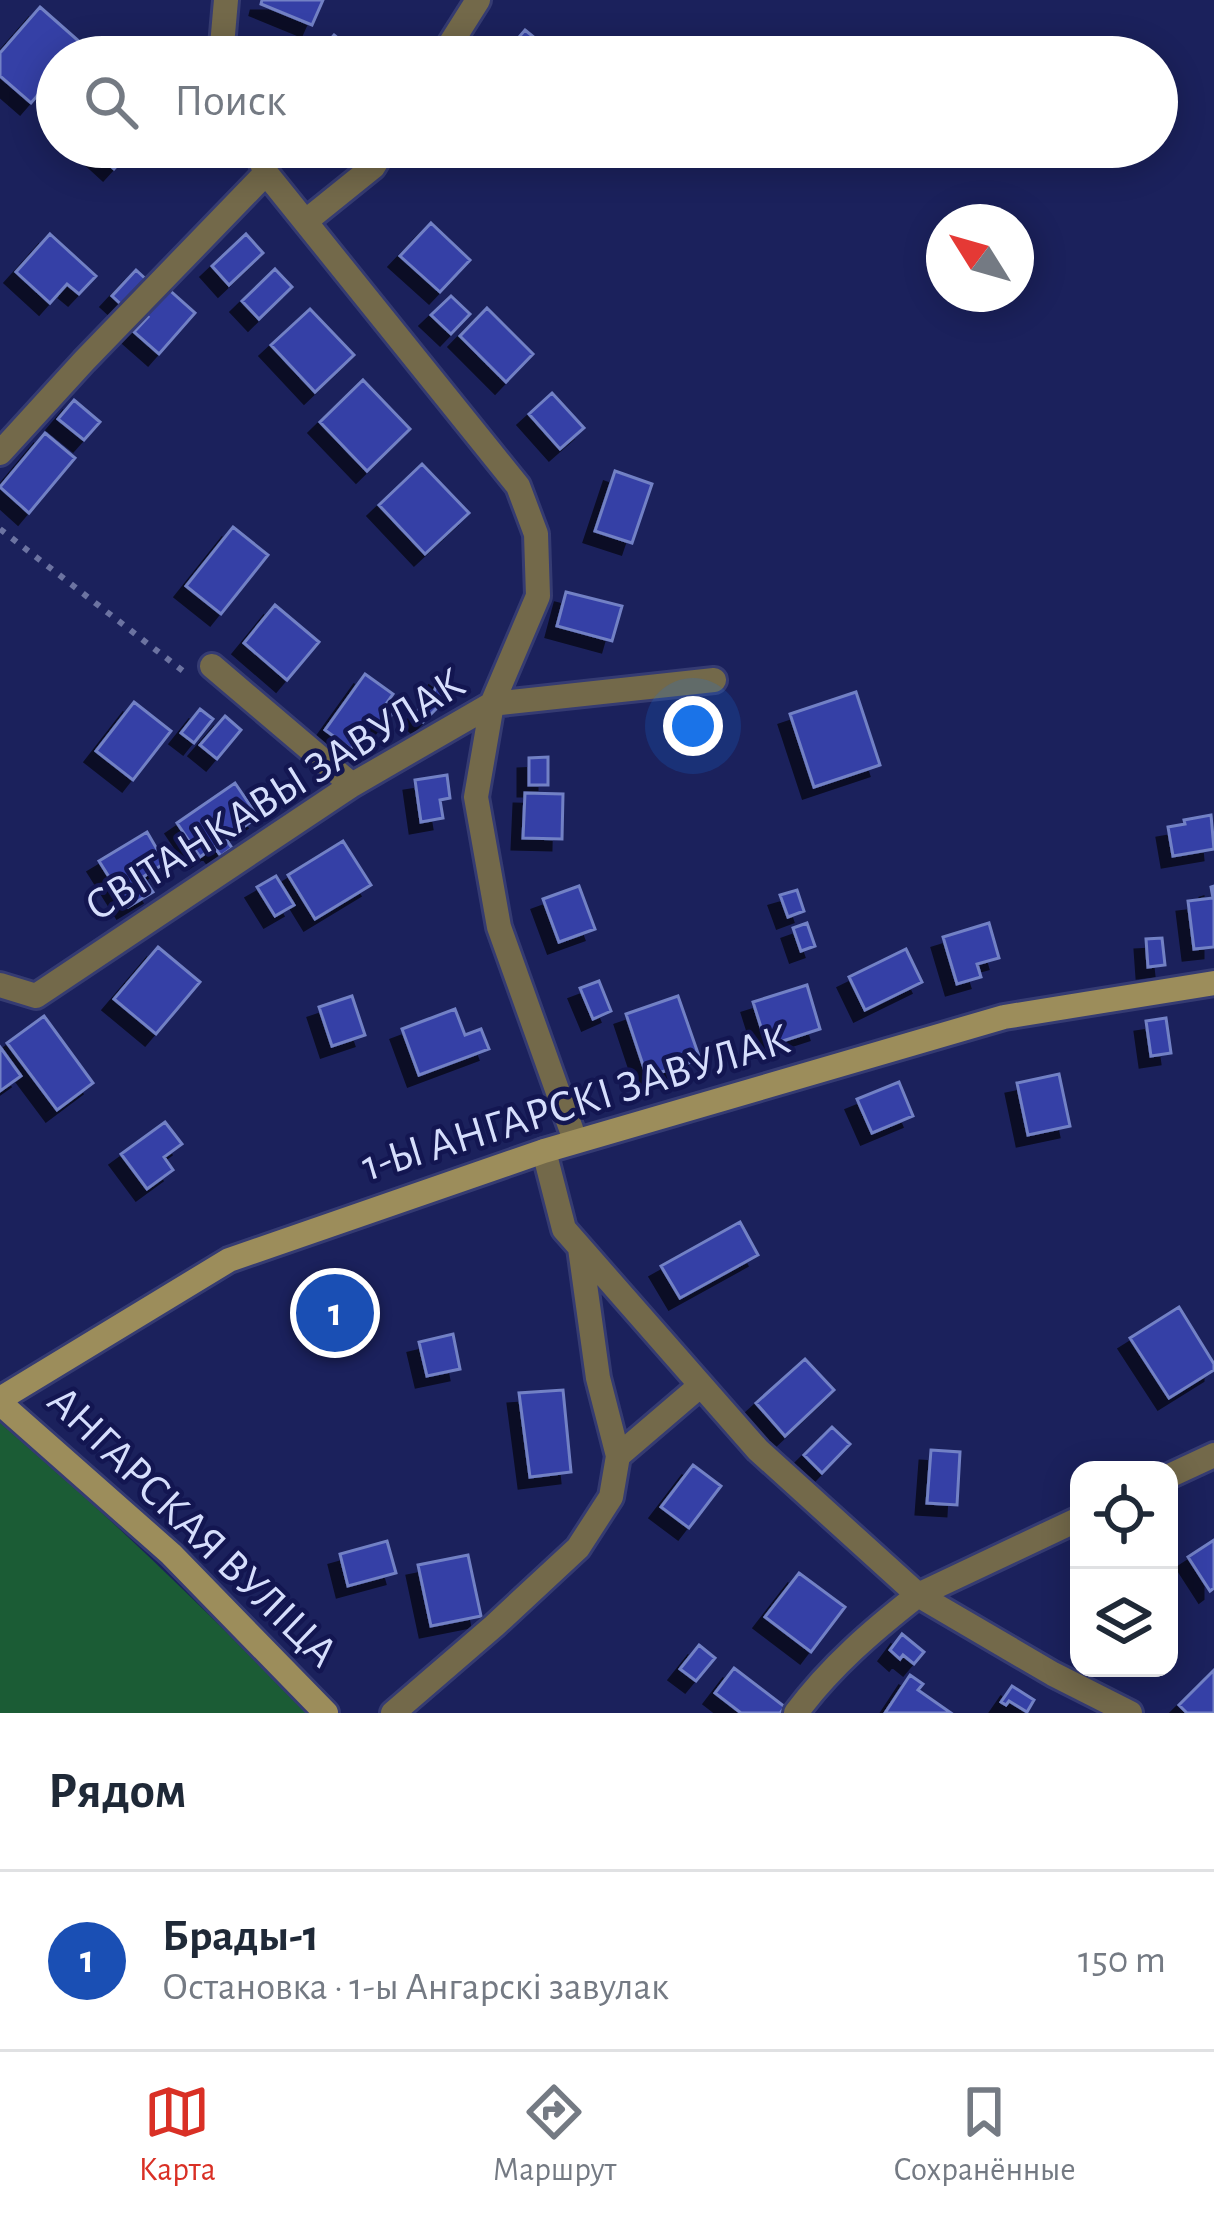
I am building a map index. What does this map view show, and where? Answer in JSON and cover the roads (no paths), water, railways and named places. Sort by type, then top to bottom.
[{"type":"street","points":[[223,36],[226,0]]},
{"type":"street","points":[[455,36],[478,0]]},
{"type":"street","points":[[264,168],[518,486],[536,534],[538,596],[492,704],[476,796],[500,927],[575,1141]]},
{"type":"street","points":[[306,221],[371,168]]},
{"type":"street","points":[[0,453],[266,173]]},
{"type":"street","points":[[212,666],[352,785]]},
{"type":"street","name":"СВІТАНКАВЫ ЗАВУЛАК","points":[[0,985],[36,996],[352,785],[492,704],[714,680]]},
{"type":"street","name":"1-Ы АНГАРСКІ ЗАВУЛАК","points":[[0,1401],[229,1260],[544,1151],[1004,1017],[1214,983]]},
{"type":"street","points":[[544,1151],[564,1229],[758,1450],[918,1594],[1053,1674],[1130,1713]]},
{"type":"street","points":[[393,1713],[578,1548],[611,1497],[618,1456],[598,1378],[580,1247]]},
{"type":"street","points":[[618,1456],[700,1384]]},
{"type":"street","name":"АНГАРСКАЯ ВУЛІЦА","points":[[0,1401],[172,1554],[326,1713]]},
{"type":"street","points":[[1178,1472],[1214,1455]]},
{"type":"street","points":[[796,1713],[839,1663],[918,1594],[1070,1523]]},
{"type":"place","name":"Брады-1","points":[[335,1313]]}]
